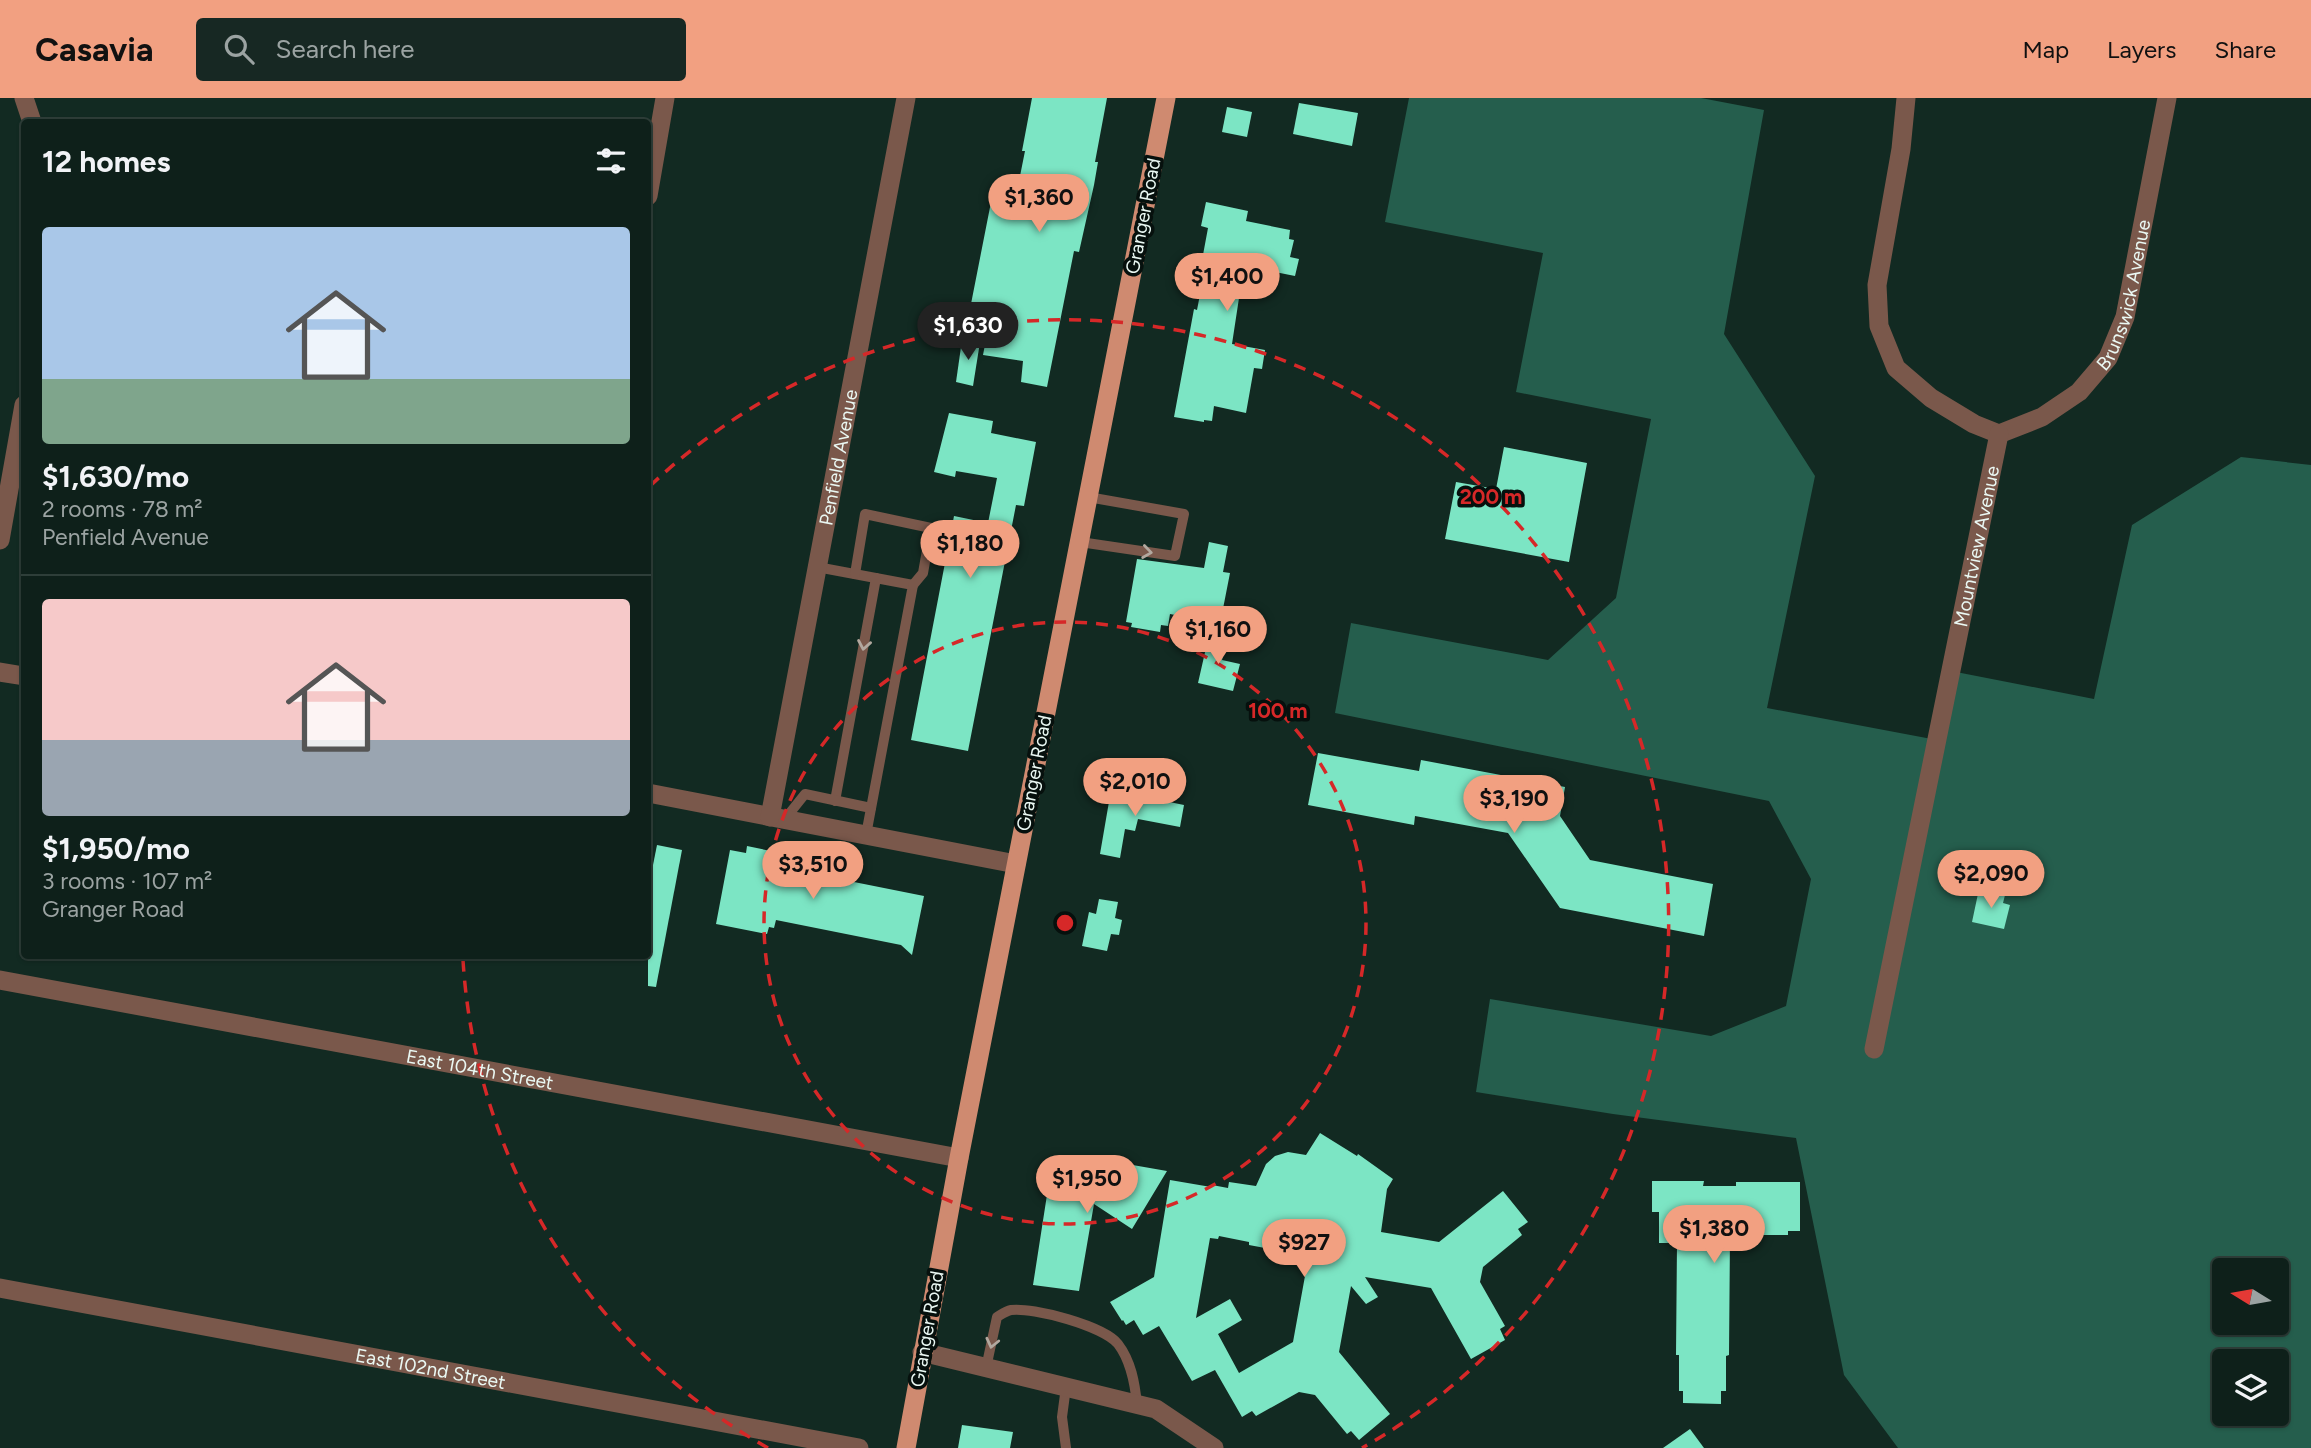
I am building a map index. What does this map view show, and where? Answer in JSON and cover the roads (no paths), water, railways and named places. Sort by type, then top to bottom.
[{"type":"main road","name":"Granger Road","points":[[906,1448],[959,1158],[1166,98]]},
{"type":"street","points":[[24,98],[32,119]]},
{"type":"street","points":[[651,180],[666,98]]},
{"type":"street","name":"Penfield Avenue","points":[[777,818],[817,566],[906,98]]},
{"type":"street","points":[[1906,98],[1901,149],[1877,285],[1879,326],[1896,368],[1931,398],[1974,424],[1999,434]]},
{"type":"street","name":"Brunswick Avenue","points":[[1999,434],[2042,417],[2079,392],[2108,358],[2124,317],[2167,98]]},
{"type":"street","points":[[0,540],[21,422]]},
{"type":"street","name":"Mountview Avenue","points":[[1874,1049],[1999,434]]},
{"type":"street","points":[[0,671],[21,675]]},
{"type":"street","points":[[651,794],[1016,864]]},
{"type":"street","name":"East 104th Street","points":[[0,980],[959,1158]]},
{"type":"street","name":"East 102nd Street","points":[[0,1288],[859,1448]]},
{"type":"street","points":[[922,1352],[1156,1409],[1214,1448]]},
{"type":"lane","points":[[1080,542],[1175,556],[1184,514],[1088,497]]},
{"type":"lane","points":[[855,574],[865,514],[931,528],[923,573],[913,585],[866,835]]},
{"type":"lane","points":[[817,566],[913,585]]},
{"type":"lane","points":[[835,801],[876,578]]},
{"type":"lane","points":[[777,818],[805,794],[871,808]]},
{"type":"lane","points":[[986,1368],[998,1317],[1008,1310],[1026,1310],[1094,1327],[1106,1333],[1117,1343],[1130,1366],[1137,1405]]},
{"type":"lane","points":[[1066,1387],[1062,1417],[1066,1448]]}]
